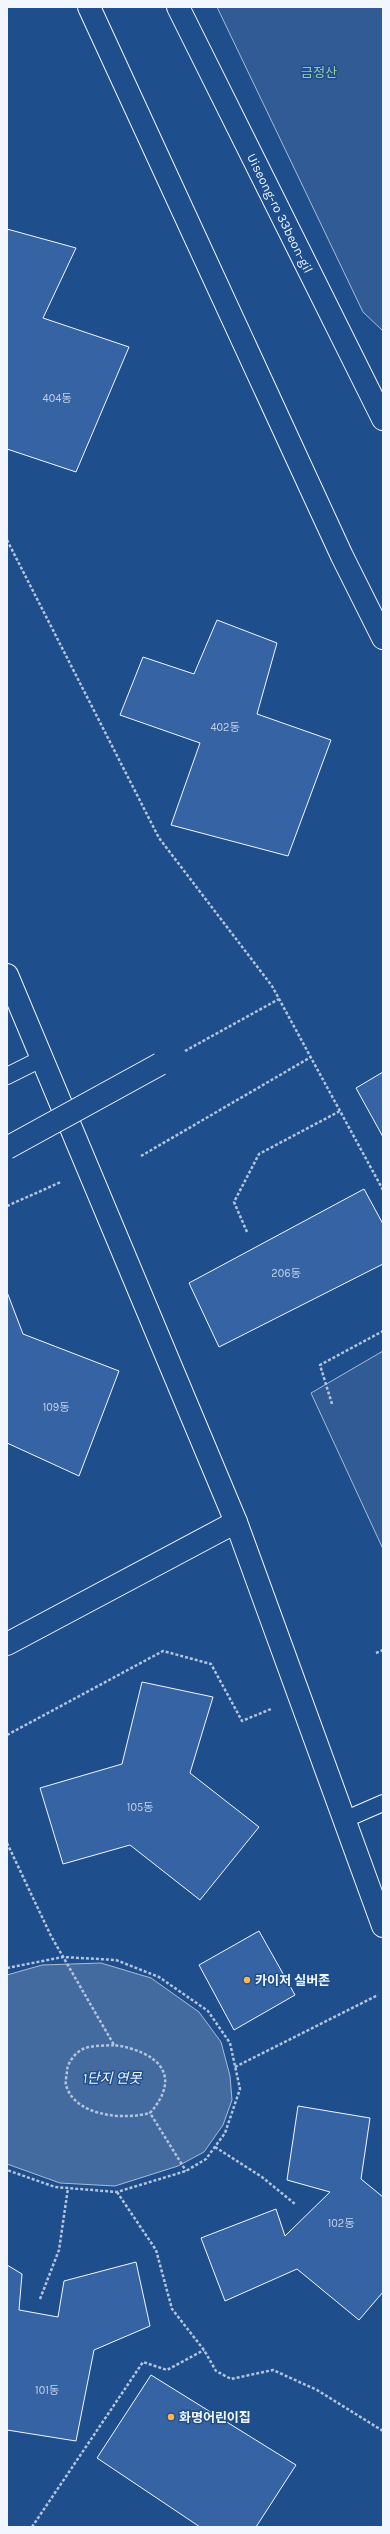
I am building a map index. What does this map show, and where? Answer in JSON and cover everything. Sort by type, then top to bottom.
[{"type":"street","points":[[89,7],[342,556],[383,638]]},
{"type":"street","name":"Uiseong-ro 33beon-gil","points":[[178,7],[383,419]]},
{"type":"street","points":[[7,975],[236,1522],[383,1926]]},
{"type":"street","points":[[7,1148],[160,1064]]},
{"type":"street","points":[[7,1644],[236,1522]]},
{"type":"lane","points":[[7,1076],[43,1058]]},
{"type":"lane","points":[[344,1820],[383,1803]]},
{"type":"path","points":[[7,540],[159,838],[272,986],[383,1190]]},
{"type":"path","points":[[160,1064],[279,999]]},
{"type":"path","points":[[141,1156],[310,1057]]},
{"type":"path","points":[[247,1232],[234,1202],[259,1154],[340,1111]]},
{"type":"path","points":[[7,1206],[61,1182]]},
{"type":"path","points":[[332,1404],[320,1365],[383,1331]]},
{"type":"path","points":[[376,1653],[383,1650]]},
{"type":"path","points":[[7,1735],[163,1651],[211,1664],[242,1721],[271,1709]]},
{"type":"path","points":[[7,1842],[63,1957],[114,2045]]},
{"type":"path","points":[[7,1968],[63,1957],[116,1960],[159,1977],[208,2011],[230,2043],[240,2089],[225,2133],[206,2159],[186,2171],[117,2192],[55,2187],[7,2170]]},
{"type":"path","points":[[235,2066],[378,1995]]},
{"type":"path","points":[[114,2045],[146,2052],[157,2060],[164,2072],[165,2084],[162,2097],[150,2113],[138,2116],[113,2116],[88,2109],[71,2094],[66,2085],[68,2067],[73,2057],[84,2049],[114,2045]]},
{"type":"path","points":[[150,2113],[186,2171]]},
{"type":"path","points":[[215,2147],[262,2177],[295,2204]]},
{"type":"path","points":[[40,2299],[59,2250],[68,2188]]},
{"type":"path","points":[[117,2192],[156,2250],[172,2308],[204,2350],[216,2371],[231,2380],[273,2370],[318,2390],[383,2431]]},
{"type":"path","points":[[32,2527],[143,2362],[167,2370],[204,2350]]},
{"type":"shaded area","name":"금정산","points":[[217,7],[383,7],[383,331],[363,312]]},
{"type":"shaded area","points":[[383,1351],[383,1549],[311,1393]]},
{"type":"water","name":"1단지 연못","points":[[101,1963],[151,1978],[199,2012],[221,2042],[230,2076],[232,2100],[223,2125],[204,2152],[178,2166],[115,2186],[60,2183],[7,2164],[7,1975],[42,1965]]},
{"type":"building","points":[[7,229],[76,248],[43,318],[129,347],[76,472],[7,449]]},
{"type":"building","points":[[217,620],[277,643],[257,714],[331,740],[288,856],[171,825],[200,743],[120,715],[143,657],[194,674]]},
{"type":"building","points":[[383,1072],[383,1137],[356,1088]]},
{"type":"building","points":[[364,1189],[383,1224],[383,1264],[219,1347],[189,1283]]},
{"type":"building","points":[[7,1292],[23,1334],[119,1371],[79,1476],[7,1443]]},
{"type":"building","points":[[142,1682],[213,1697],[190,1773],[259,1827],[200,1900],[130,1845],[63,1864],[40,1788],[122,1764]]},
{"type":"building","name":"카이저 실버존","points":[[259,1931],[295,1995],[234,2030],[199,1965]]},
{"type":"building","points":[[298,2106],[370,2118],[361,2179],[383,2197],[383,2292],[359,2320],[297,2269],[225,2301],[201,2238],[276,2209],[285,2236],[330,2192],[287,2180]]},
{"type":"building","points":[[136,2262],[150,2326],[94,2350],[76,2441],[7,2430],[7,2265],[22,2274],[19,2310],[58,2317],[64,2281]]},
{"type":"building","name":"화명어린이집","points":[[151,2375],[296,2465],[256,2527],[200,2527],[97,2458]]},
{"type":"place","name":"카이저 실버존","points":[[247,1980]]},
{"type":"place","name":"화명어린이집","points":[[171,2417]]}]
